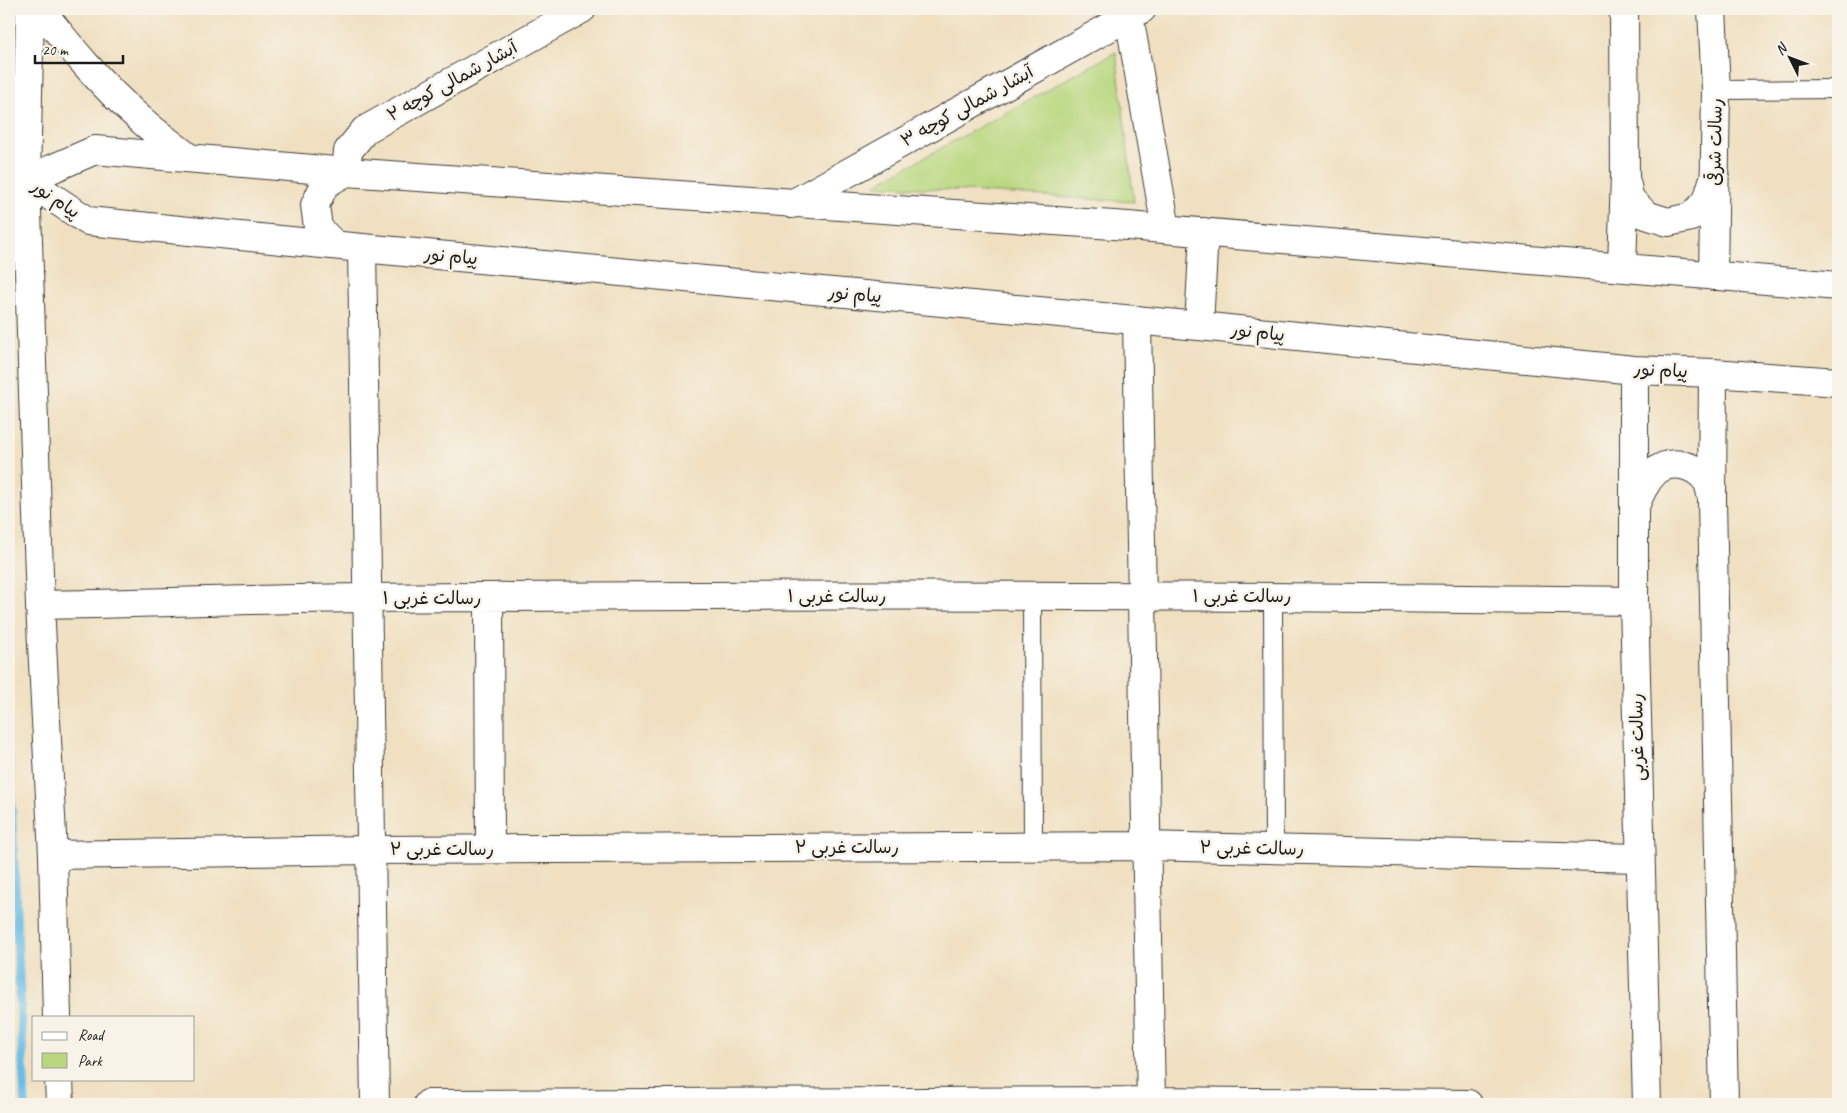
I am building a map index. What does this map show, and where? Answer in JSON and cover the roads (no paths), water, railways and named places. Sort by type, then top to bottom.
[{"type":"street","points":[[30,9],[17,181],[53,855],[57,1016]]},
{"type":"street","points":[[40,9],[69,47],[113,93],[138,117],[189,158]]},
{"type":"street","name":"آبشار شمالی کوچه ۲","points":[[346,172],[348,151],[365,130],[582,9]]},
{"type":"street","points":[[1622,267],[1625,176],[1624,9]]},
{"type":"street","name":"رسالت شرقی","points":[[1712,9],[1716,90],[1713,276]]},
{"type":"street","points":[[1136,12],[1166,229]]},
{"type":"street","name":"آبشار شمالی کوچه ۳","points":[[792,204],[1136,12]]},
{"type":"street","name":"پیام نور","points":[[17,181],[95,150],[346,172],[1166,229],[1838,286]]},
{"type":"street","points":[[335,245],[318,228],[315,205],[325,184],[346,172]]},
{"type":"street","points":[[1625,176],[1630,198],[1646,215],[1668,222],[1691,217],[1707,201],[1714,179]]},
{"type":"street","name":"پیام نور","points":[[17,181],[88,221],[1200,326],[1634,370],[1713,373],[1838,382]]},
{"type":"street","points":[[1200,326],[1204,232]]},
{"type":"street","points":[[362,248],[375,1104]]},
{"type":"street","points":[[1137,320],[1151,1103]]},
{"type":"street","name":"رسالت غربی","points":[[1634,370],[1634,600],[1647,1104]]},
{"type":"street","points":[[1713,373],[1712,500],[1724,1104]]},
{"type":"street","points":[[1635,506],[1644,486],[1656,471],[1674,464],[1693,468],[1707,481],[1712,500]]},
{"type":"street","name":"رسالت غربی ۱","points":[[40,605],[367,598],[1141,595],[1634,600]]},
{"type":"street","points":[[489,598],[490,849]]},
{"type":"street","name":"رسالت غربی ۲","points":[[53,855],[490,849],[1145,846],[1640,858]]},
{"type":"street","points":[[59,1080],[60,1104]]},
{"type":"street","points":[[428,1104],[1468,1104]]},
{"type":"lane","points":[[1716,90],[1838,89]]},
{"type":"lane","points":[[1032,596],[1033,846]]},
{"type":"lane","points":[[1273,596],[1274,848]]},
{"type":"waterway","points":[[9,757],[25,1104]]}]
